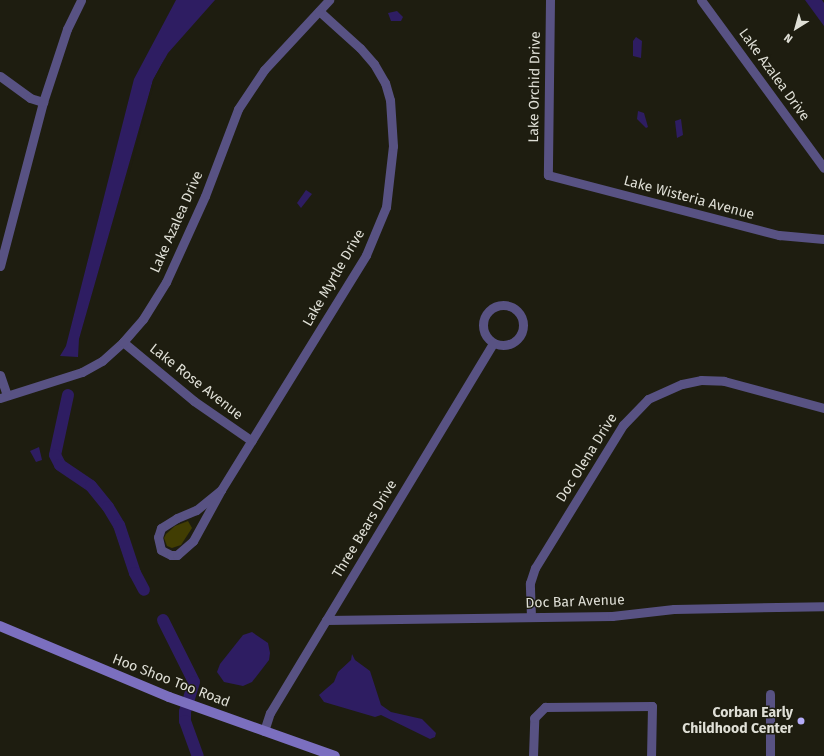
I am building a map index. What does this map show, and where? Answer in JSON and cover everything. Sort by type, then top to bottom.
[{"type":"street","points":[[0,266],[43,102],[67,29],[81,0]]},
{"type":"street","name":"Lake Azalea Drive","points":[[4,396],[82,372],[102,361],[123,342],[142,319],[166,282],[205,196],[238,109],[264,70],[329,0]]},
{"type":"street","name":"Lake Orchid Drive","points":[[548,175],[550,0]]},
{"type":"street","name":"Lake Azalea Drive","points":[[701,0],[824,168]]},
{"type":"street","name":"Lake Myrtle Drive","points":[[221,490],[196,510],[177,518],[161,528],[158,536],[161,550],[171,555],[176,554],[188,547],[221,490],[366,255],[386,207],[392,174],[393,119],[385,82],[360,48],[319,11]]},
{"type":"street","points":[[0,76],[30,98],[43,102]]},
{"type":"street","name":"Lake Wisteria Avenue","points":[[548,175],[784,236],[824,239]]},
{"type":"street","points":[[498,305],[514,308],[523,320],[521,336],[508,345],[493,343],[484,330],[486,315],[498,305]]},
{"type":"street","name":"Lake Rose Avenue","points":[[123,342],[194,401],[252,441]]},
{"type":"street","name":"Three Bears Drive","points":[[264,731],[269,716],[493,343]]},
{"type":"street","points":[[0,375],[4,396]]},
{"type":"street","name":"Doc Olena Drive","points":[[531,617],[530,583],[535,568],[622,425],[648,399],[682,384],[701,380],[724,381],[824,408]]},
{"type":"street","name":"Doc Bar Avenue","points":[[326,620],[627,615],[674,609],[824,606]]},
{"type":"street","name":"Hoo Shoo Too Road","points":[[0,626],[180,701],[335,756]]},
{"type":"street","points":[[770,694],[770,756]]},
{"type":"street","points":[[533,756],[534,718],[545,707],[652,706],[651,756]]},
{"type":"shaded area","points":[[176,0],[215,0],[168,53],[153,80],[79,339],[78,357],[60,356],[66,346],[134,79]]},
{"type":"shaded area","points":[[805,0],[822,0],[824,3],[824,26]]},
{"type":"shaded area","points":[[397,11],[403,17],[401,21],[391,21],[388,13]]},
{"type":"shaded area","points":[[636,37],[642,41],[641,58],[633,56],[633,41]]},
{"type":"shaded area","points":[[638,111],[644,113],[648,127],[646,128],[637,119]]},
{"type":"shaded area","points":[[681,119],[683,135],[677,138],[675,121]]},
{"type":"shaded area","points":[[306,190],[312,194],[301,208],[297,203]]},
{"type":"shaded area","points":[[39,447],[42,460],[36,462],[30,451]]},
{"type":"shaded area","points":[[188,521],[192,528],[181,545],[172,548],[167,546],[164,538],[166,534],[175,526]]},
{"type":"shaded area","points":[[252,632],[268,643],[270,653],[269,660],[252,682],[243,686],[224,682],[217,672],[220,664],[243,635]]},
{"type":"shaded area","points":[[352,654],[355,660],[370,671],[381,705],[391,712],[422,719],[436,733],[435,737],[430,739],[381,715],[375,717],[324,702],[319,695],[334,682],[338,672],[351,660]]},
{"type":"pier","points":[[165,58],[155,80],[125,190],[153,80]]},
{"type":"waterway","points":[[68,395],[55,455],[60,465],[91,486],[108,507],[119,525],[135,573],[144,590]]},
{"type":"waterway","points":[[163,620],[194,682],[185,712],[185,721],[198,756]]},
{"type":"place","name":"Corban Early Childhood Center","points":[[801,721]]}]
